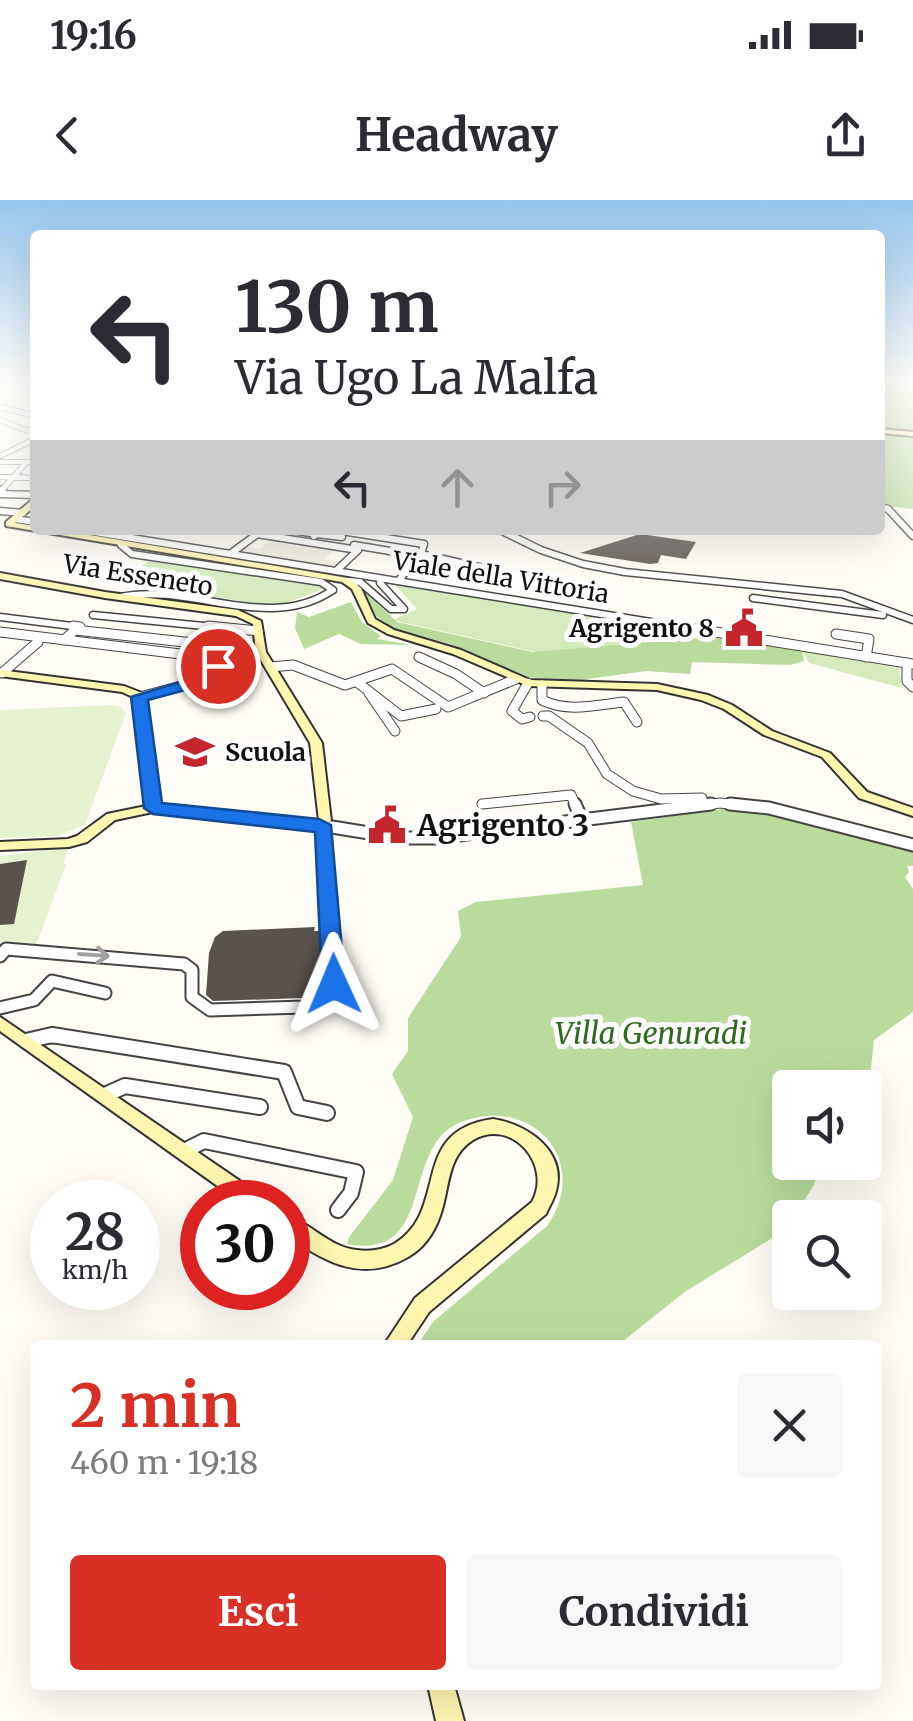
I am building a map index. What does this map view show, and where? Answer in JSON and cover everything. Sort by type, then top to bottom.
[{"type":"main road","points":[[77,535],[346,581],[356,588],[370,621],[384,630],[458,652],[528,682],[657,687],[704,697],[736,711],[768,733],[826,755],[863,795],[913,812]]},
{"type":"main road","name":"Via Esseneto","points":[[0,576],[243,614],[256,620],[258,631]]},
{"type":"main road","points":[[0,846],[69,843],[111,818],[153,808],[325,826],[316,743],[259,648],[258,631]]},
{"type":"main road","points":[[1,673],[124,689],[140,697],[153,808]]},
{"type":"main road","points":[[0,1023],[224,1180]]},
{"type":"main road","points":[[310,1241],[351,1261],[372,1262],[397,1254],[418,1239],[431,1215],[441,1168],[463,1136],[496,1126],[516,1130],[534,1144],[544,1164],[548,1186],[539,1208],[422,1305],[398,1340]]},
{"type":"main road","points":[[442,1690],[450,1721]]},
{"type":"street","points":[[0,459],[30,462]]},
{"type":"street","points":[[0,493],[30,463]]},
{"type":"street","points":[[0,477],[30,478]]},
{"type":"street","points":[[0,493],[30,497]]},
{"type":"street","points":[[885,508],[913,536]]},
{"type":"street","points":[[0,510],[12,520]]},
{"type":"street","name":"Viale della Vittoria","points":[[113,535],[910,663]]},
{"type":"street","points":[[230,554],[256,535]]},
{"type":"street","points":[[274,535],[356,545]]},
{"type":"street","points":[[307,542],[316,535]]},
{"type":"street","points":[[321,535],[420,556],[398,582]]},
{"type":"street","points":[[367,535],[424,544],[420,554],[482,568]]},
{"type":"street","points":[[511,535],[582,566],[835,592],[912,620]]},
{"type":"street","points":[[120,597],[143,592],[278,610],[326,596],[333,590],[321,582],[132,554],[121,545]]},
{"type":"street","points":[[336,571],[356,545]]},
{"type":"street","points":[[346,581],[360,582],[391,610],[404,609],[380,584],[381,579]]},
{"type":"street","points":[[754,598],[912,620]]},
{"type":"street","name":"Via Esseneto","points":[[94,615],[258,631]]},
{"type":"street","points":[[0,617],[148,634],[154,627]]},
{"type":"street","points":[[64,640],[74,630],[221,646],[213,658]]},
{"type":"street","points":[[0,632],[213,658]]},
{"type":"street","points":[[836,634],[870,639],[866,657]]},
{"type":"street","points":[[136,649],[147,638]]},
{"type":"street","points":[[1,673],[38,642]]},
{"type":"street","points":[[418,657],[456,674],[484,694]]},
{"type":"street","points":[[140,697],[208,678],[218,666],[213,658]]},
{"type":"street","points":[[0,659],[16,661]]},
{"type":"street","points":[[910,663],[907,681],[913,687]]},
{"type":"street","points":[[270,666],[294,665],[339,684],[392,670],[445,706],[484,694],[516,678]]},
{"type":"street","points":[[358,682],[395,731]]},
{"type":"street","points":[[528,682],[512,711],[522,719],[530,718]]},
{"type":"street","points":[[542,685],[542,700],[548,705],[565,708],[624,702],[637,722]]},
{"type":"street","points":[[369,693],[382,696],[404,716],[436,709]]},
{"type":"street","points":[[543,716],[549,716],[588,743],[608,774],[628,788],[652,798],[699,797],[709,803]]},
{"type":"street","points":[[482,804],[571,795],[582,820]]},
{"type":"street","points":[[0,956],[6,949],[184,964],[192,970],[192,997],[210,1010],[304,1007],[323,1001],[334,984],[325,826],[400,838],[435,838],[709,803],[769,808],[913,845]]},
{"type":"street","points":[[0,1008],[34,1000],[52,981],[105,993]]},
{"type":"street","points":[[26,1040],[52,1034],[284,1072],[298,1106],[328,1113]]},
{"type":"street","points":[[105,1095],[125,1086],[260,1107]]},
{"type":"street","points":[[184,1151],[204,1141],[356,1172],[351,1193],[338,1210]]},
{"type":"green space","points":[[885,455],[913,455],[913,509],[885,506]]},
{"type":"green space","points":[[154,558],[324,589],[277,606],[120,583],[124,580],[120,579]]},
{"type":"green space","points":[[395,585],[680,630],[694,638],[541,653],[392,620],[417,609]]},
{"type":"green space","points":[[364,591],[397,622],[533,652],[710,637],[802,651],[804,661],[790,665],[692,662],[690,674],[646,671],[587,679],[587,683],[529,677],[450,644],[393,628],[376,616]]},
{"type":"green space","points":[[351,602],[362,622],[381,636],[377,639],[412,645],[361,644],[339,634],[304,649],[295,628],[297,612],[309,617]]},
{"type":"green space","points":[[802,651],[899,668],[902,688],[809,663]]},
{"type":"green space","points":[[121,707],[126,713],[85,825],[58,836],[0,838],[0,710]]},
{"type":"green space","name":"Villa Genuradi","points":[[723,809],[769,814],[913,850],[913,866],[907,866],[909,872],[905,877],[913,889],[913,1012],[874,1040],[871,1070],[772,1070],[772,1180],[816,1180],[814,1185],[804,1200],[772,1200],[771,1239],[686,1291],[624,1340],[421,1340],[434,1321],[547,1226],[559,1201],[563,1178],[558,1156],[547,1138],[530,1125],[509,1117],[485,1116],[459,1123],[441,1136],[429,1155],[406,1220],[394,1236],[375,1245],[347,1244],[393,1180],[413,1117],[392,1074],[408,1051],[408,1018],[461,937],[458,911],[476,902],[643,885],[631,822]]},
{"type":"green space","points":[[69,847],[36,945],[4,944],[0,949],[0,856]]},
{"type":"shaded area","points":[[273,538],[336,548],[325,559],[341,562],[334,568],[237,552],[244,546],[260,549]]},
{"type":"building","points":[[637,535],[696,542],[686,559],[661,555],[658,563],[650,564],[580,553]]},
{"type":"building","points":[[27,860],[14,924],[0,925],[0,864]]},
{"type":"building","points":[[315,927],[314,931],[321,931],[323,963],[317,993],[303,998],[213,1001],[206,995],[209,953],[215,937],[223,931]]},
{"type":"place","name":"Agrigento 8","points":[[744,628]]},
{"type":"place","name":"Scuola","points":[[195,752]]},
{"type":"place","name":"Agrigento 3","points":[[387,825]]},
{"type":"route","points":[[218,666],[216,672],[203,680],[140,697],[153,808],[319,825],[324,830],[333,919],[334,984]]}]
